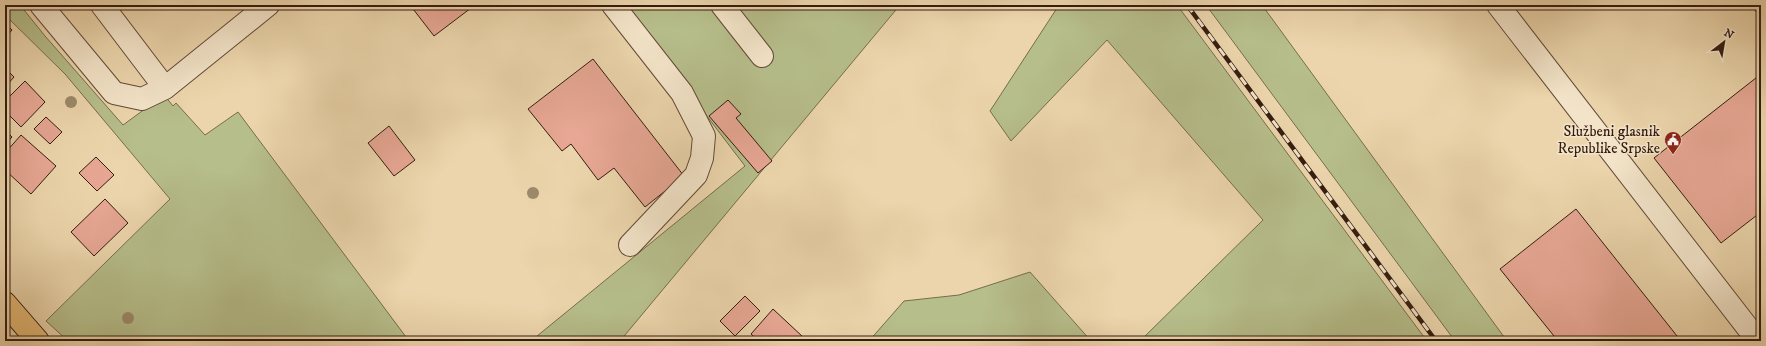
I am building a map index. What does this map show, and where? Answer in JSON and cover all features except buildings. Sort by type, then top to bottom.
[{"type":"main road","points":[[5,303],[38,341]]},
{"type":"street","points":[[41,5],[114,93],[142,99],[166,88],[268,5]]},
{"type":"street","points":[[102,5],[166,88]]},
{"type":"street","points":[[613,5],[682,93],[704,136],[702,158],[696,176],[630,245]]},
{"type":"street","points":[[722,5],[762,56]]},
{"type":"street","points":[[1498,5],[1758,341]]},
{"type":"green space","points":[[5,5],[20,5],[45,36],[123,125],[164,95],[173,106],[176,103],[205,135],[238,112],[409,341],[68,341],[46,321],[170,199],[65,74],[5,15]]},
{"type":"green space","points":[[622,5],[900,5],[620,341],[531,341],[745,166]]},
{"type":"green space","points":[[1059,5],[1177,5],[1427,341],[1140,341],[1263,220],[1107,40],[1011,141],[990,111]]},
{"type":"green space","points":[[1206,5],[1262,5],[1507,341],[1455,341]]},
{"type":"green space","points":[[1030,272],[1091,341],[869,341],[904,301],[959,295]]},
{"type":"railway","points":[[1187,5],[1436,341]]},
{"type":"place","name":"Službeni glasnik Republike Srpske","points":[[1673,155]]}]
